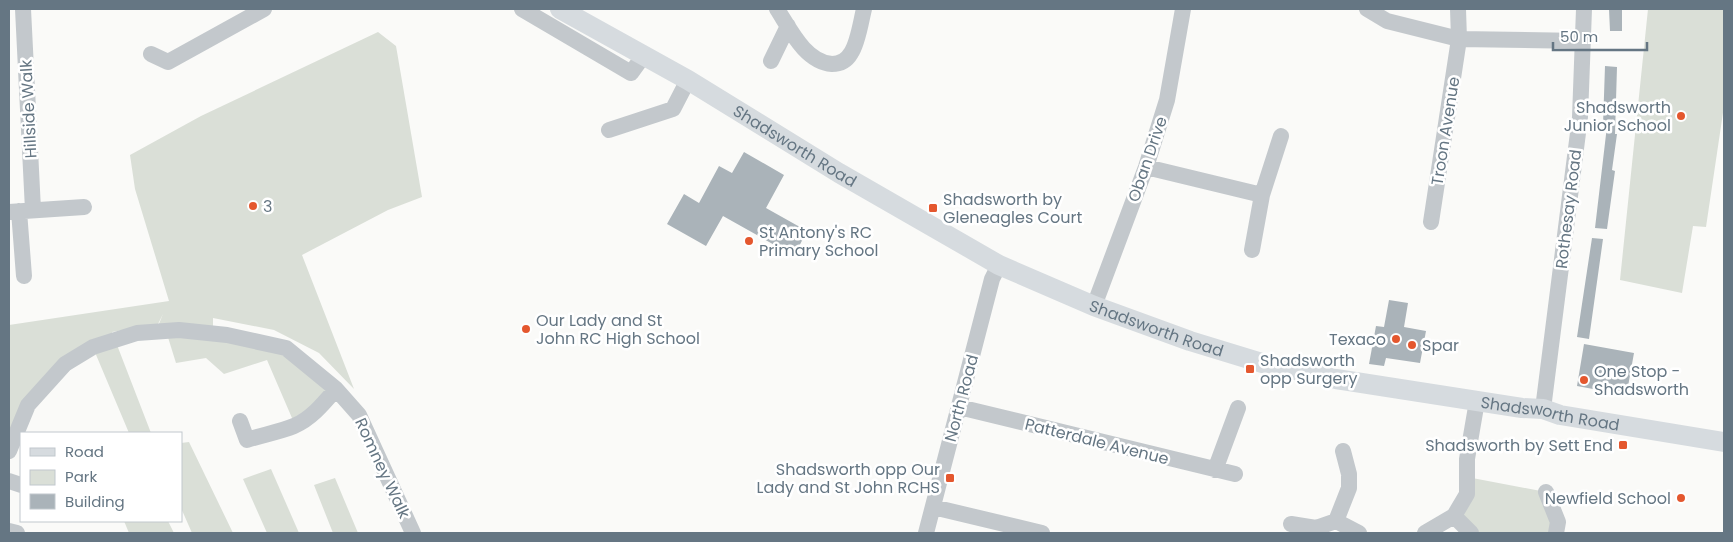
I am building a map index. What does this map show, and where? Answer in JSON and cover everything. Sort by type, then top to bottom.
[{"type":"main road","name":"Shadsworth Road","points":[[560,9],[688,80],[839,173],[999,265],[1094,306],[1190,341],[1262,363],[1336,379],[1522,408],[1543,408],[1560,415],[1724,442]]},
{"type":"street","name":"Hillside Walk","points":[[23,9],[20,211],[24,276]]},
{"type":"street","points":[[151,54],[168,62],[264,9]]},
{"type":"street","points":[[522,9],[631,73],[644,55]]},
{"type":"street","points":[[777,9],[814,58],[825,63],[837,64],[849,57],[853,51],[864,9]]},
{"type":"street","name":"Oban Drive","points":[[1094,306],[1146,167],[1167,100],[1183,9]]},
{"type":"street","points":[[1367,9],[1387,21],[1459,38],[1583,41]]},
{"type":"street","points":[[1458,9],[1459,38]]},
{"type":"street","name":"Rothesay Road","points":[[1543,408],[1580,118],[1584,9]]},
{"type":"street","points":[[771,61],[788,26]]},
{"type":"street","name":"Troon Avenue","points":[[1431,222],[1459,38]]},
{"type":"street","points":[[609,130],[673,110],[688,80]]},
{"type":"street","points":[[1252,250],[1262,195],[1282,136]]},
{"type":"street","points":[[1146,167],[1262,195]]},
{"type":"street","points":[[20,211],[84,207]]},
{"type":"street","name":"North Road","points":[[926,533],[992,279],[999,265]]},
{"type":"street","name":"Romney Walk","points":[[9,451],[28,405],[65,364],[93,346],[137,333],[179,330],[227,335],[286,348],[336,389],[360,416],[413,533]]},
{"type":"street","points":[[240,421],[247,440],[287,428],[296,425],[318,409],[336,389]]},
{"type":"street","points":[[1425,533],[1447,522],[1454,516],[1467,494],[1467,459],[1477,401]]},
{"type":"street","name":"Patterdale Avenue","points":[[959,407],[1235,474]]},
{"type":"street","points":[[1215,470],[1238,408]]},
{"type":"street","points":[[1336,521],[1348,488],[1349,474],[1344,451]]},
{"type":"street","points":[[1546,492],[1558,522],[1556,533]]},
{"type":"street","points":[[933,507],[1042,533]]},
{"type":"street","points":[[1454,516],[1471,533]]},
{"type":"street","points":[[1291,524],[1316,528],[1336,521],[1359,533]]},
{"type":"street","points":[[9,531],[17,533]]},
{"type":"green space","name":"Shadsworth Junior School","points":[[1648,9],[1724,9],[1724,106],[1706,227],[1693,226],[1682,293],[1620,280]]},
{"type":"green space","points":[[378,32],[396,46],[422,197],[388,210],[302,255],[354,389],[319,353],[274,330],[213,318],[213,328],[286,348],[336,389],[295,425],[267,360],[224,374],[206,358],[176,363],[166,331],[156,331],[163,314],[158,324],[112,332],[151,432],[129,432],[94,350],[28,405],[9,453],[9,325],[169,301],[135,189],[130,155],[201,116]]},
{"type":"green space","points":[[189,442],[233,533],[192,533],[182,510],[182,443]]},
{"type":"green space","points":[[271,469],[299,533],[267,533],[243,479]]},
{"type":"green space","points":[[1467,477],[1546,492],[1556,533],[1471,533],[1454,516]]},
{"type":"green space","points":[[335,478],[358,533],[333,533],[314,485]]},
{"type":"green space","points":[[124,522],[168,522],[174,533],[129,533]]},
{"type":"building","points":[[1609,9],[1622,9],[1622,31],[1610,31]]},
{"type":"building","points":[[1605,66],[1617,67],[1615,134],[1617,134],[1612,170],[1615,171],[1607,229],[1595,228],[1607,126],[1603,125]]},
{"type":"building","points":[[744,152],[784,175],[766,208],[807,231],[794,256],[723,216],[706,246],[667,224],[684,194],[699,203],[719,166],[732,173]]},
{"type":"building","points":[[1592,238],[1603,239],[1589,339],[1577,337]]},
{"type":"building","points":[[1389,300],[1408,303],[1404,327],[1426,331],[1420,363],[1386,358],[1384,366],[1369,364],[1376,326],[1384,327]]},
{"type":"building","points":[[1584,344],[1634,353],[1627,392],[1593,386],[1593,389],[1577,386]]},
{"type":"place","name":"Shadsworth Junior School","points":[[1681,116]]},
{"type":"place","name":"3","points":[[253,206]]},
{"type":"place","name":"Shadsworth by Gleneagles Court","points":[[933,208]]},
{"type":"place","name":"St Antony's RC Primary School","points":[[749,241]]},
{"type":"place","name":"Our Lady and St John RC High School","points":[[526,329]]},
{"type":"place","name":"Texaco","points":[[1396,339]]},
{"type":"place","name":"Spar","points":[[1412,345]]},
{"type":"place","name":"Shadsworth opp Surgery","points":[[1250,369]]},
{"type":"place","name":"One Stop - Shadsworth","points":[[1584,380]]},
{"type":"place","name":"Shadsworth by Sett End","points":[[1623,445]]},
{"type":"place","name":"Shadsworth opp Our Lady and St John RCHS","points":[[950,478]]},
{"type":"place","name":"Newfield School","points":[[1681,498]]}]
